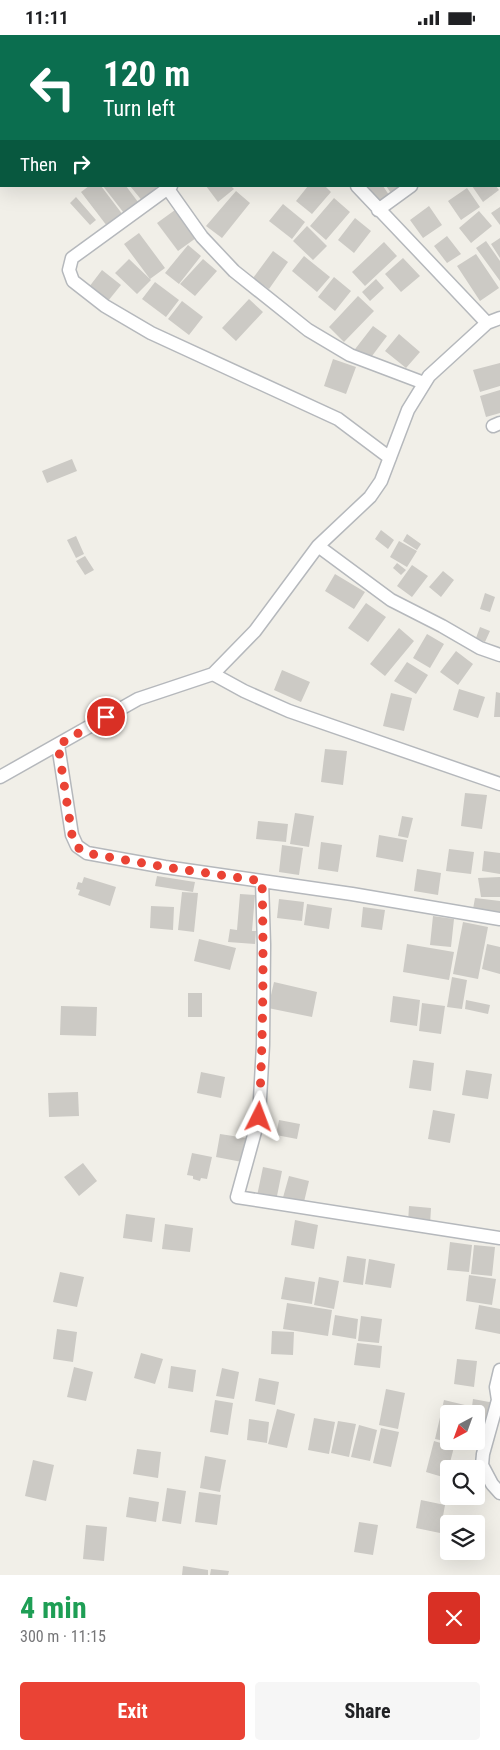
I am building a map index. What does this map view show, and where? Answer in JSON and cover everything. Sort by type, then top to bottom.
[{"type":"street","points":[[358,187],[487,323]]},
{"type":"street","points":[[378,210],[410,187]]},
{"type":"street","points":[[390,458],[338,419],[151,333],[104,306],[73,281],[69,270],[72,258],[169,188],[202,237],[234,271],[308,330],[350,355],[424,383]]},
{"type":"street","points":[[0,777],[138,699],[213,674],[255,631],[318,546],[370,497],[381,481],[408,410],[429,376],[487,323],[500,318]]},
{"type":"street","points":[[318,546],[391,600],[480,648],[500,655]]},
{"type":"street","points":[[213,674],[244,691],[289,711],[500,784]]},
{"type":"street","points":[[58,745],[72,835],[77,847],[86,853],[500,919]]},
{"type":"street","points":[[262,881],[264,945],[263,1035],[259,1117],[238,1197],[500,1238]]},
{"type":"street","points":[[500,1370],[496,1387],[498,1400],[483,1454],[482,1465],[492,1484],[500,1493]]},
{"type":"building","points":[[88,187],[102,187],[123,215],[107,226],[81,192]]},
{"type":"building","points":[[104,187],[127,187],[141,206],[127,217]]},
{"type":"building","points":[[131,187],[156,187],[159,191],[144,203]]},
{"type":"building","points":[[207,187],[232,187],[234,189],[218,202]]},
{"type":"building","points":[[307,187],[326,187],[331,192],[312,214],[296,201]]},
{"type":"building","points":[[362,187],[384,187],[389,195],[373,205]]},
{"type":"building","points":[[387,187],[399,187],[391,193]]},
{"type":"building","points":[[473,187],[497,187],[499,190],[483,202]]},
{"type":"building","points":[[467,188],[480,207],[461,220],[448,201]]},
{"type":"building","points":[[236,191],[250,203],[222,238],[206,226]]},
{"type":"building","points":[[76,197],[96,220],[90,225],[70,203]]},
{"type":"building","points":[[334,198],[350,212],[326,240],[310,226]]},
{"type":"building","points":[[283,204],[305,222],[292,239],[269,221]]},
{"type":"building","points":[[429,206],[442,225],[423,238],[410,220]]},
{"type":"building","points":[[500,207],[500,225],[491,213]]},
{"type":"building","points":[[175,210],[196,238],[178,251],[157,223]]},
{"type":"building","points":[[479,211],[492,226],[471,243],[459,228]]},
{"type":"building","points":[[355,218],[371,231],[354,253],[338,240]]},
{"type":"building","points":[[307,226],[327,246],[313,260],[293,241]]},
{"type":"building","points":[[139,233],[165,268],[150,279],[124,244]]},
{"type":"building","points":[[447,236],[461,254],[447,263],[434,246]]},
{"type":"building","points":[[500,238],[500,258],[491,244]]},
{"type":"building","points":[[486,241],[500,261],[500,281],[476,248]]},
{"type":"building","points":[[384,242],[397,256],[365,286],[352,272]]},
{"type":"building","points":[[188,245],[201,256],[179,284],[165,273]]},
{"type":"building","points":[[273,251],[288,262],[269,289],[253,278]]},
{"type":"building","points":[[476,254],[499,288],[480,301],[457,266]]},
{"type":"building","points":[[304,256],[330,277],[317,292],[292,271]]},
{"type":"building","points":[[403,258],[420,276],[401,292],[385,274]]},
{"type":"building","points":[[129,259],[151,280],[137,294],[115,273]]},
{"type":"building","points":[[203,259],[217,271],[195,296],[180,284]]},
{"type":"building","points":[[102,270],[121,285],[108,301],[89,287]]},
{"type":"building","points":[[334,277],[351,291],[335,311],[318,297]]},
{"type":"building","points":[[376,279],[384,288],[370,301],[362,292]]},
{"type":"building","points":[[155,282],[179,300],[166,317],[142,299]]},
{"type":"building","points":[[358,296],[374,311],[344,342],[329,327]]},
{"type":"building","points":[[249,299],[263,312],[236,341],[222,328]]},
{"type":"building","points":[[182,301],[203,317],[189,335],[168,319]]},
{"type":"building","points":[[373,326],[387,336],[366,364],[352,353]]},
{"type":"building","points":[[399,334],[420,352],[406,368],[385,351]]},
{"type":"building","points":[[333,359],[356,367],[346,394],[324,386]]},
{"type":"building","points":[[500,363],[500,386],[480,392],[473,370]]},
{"type":"building","points":[[500,390],[500,413],[486,417],[480,396]]},
{"type":"building","points":[[72,459],[77,471],[47,483],[42,471]]},
{"type":"building","points":[[381,530],[394,540],[388,549],[375,539]]},
{"type":"building","points":[[407,534],[421,544],[417,550],[403,541]]},
{"type":"building","points":[[76,536],[84,554],[76,558],[67,540]]},
{"type":"building","points":[[399,541],[417,551],[407,567],[390,557]]},
{"type":"building","points":[[85,556],[94,570],[85,575],[76,561]]},
{"type":"building","points":[[397,563],[406,570],[401,575],[393,568]]},
{"type":"building","points":[[412,565],[428,576],[412,597],[397,586]]},
{"type":"building","points":[[443,571],[454,580],[441,597],[429,587]]},
{"type":"building","points":[[335,574],[365,592],[354,609],[325,591]]},
{"type":"building","points":[[485,593],[495,597],[490,612],[480,609]]},
{"type":"building","points":[[366,603],[386,617],[368,642],[348,628]]},
{"type":"building","points":[[480,627],[490,631],[485,642],[476,638]]},
{"type":"building","points":[[399,628],[414,641],[385,676],[370,664]]},
{"type":"building","points":[[427,634],[444,644],[430,668],[413,658]]},
{"type":"building","points":[[456,651],[473,664],[458,685],[440,672]]},
{"type":"building","points":[[407,662],[428,675],[416,694],[394,681]]},
{"type":"building","points":[[282,670],[310,682],[301,702],[274,690]]},
{"type":"building","points":[[459,689],[485,697],[478,718],[453,710]]},
{"type":"building","points":[[496,692],[500,693],[500,717],[494,717]]},
{"type":"building","points":[[391,693],[412,698],[404,731],[383,726]]},
{"type":"building","points":[[325,749],[347,751],[343,785],[321,782]]},
{"type":"building","points":[[465,793],[487,795],[482,829],[461,826]]},
{"type":"building","points":[[295,813],[314,816],[309,847],[290,844]]},
{"type":"building","points":[[402,816],[413,818],[408,838],[398,836]]},
{"type":"building","points":[[258,821],[288,824],[286,842],[256,839]]},
{"type":"building","points":[[379,835],[407,840],[403,862],[376,857]]},
{"type":"building","points":[[321,842],[342,845],[338,872],[318,869]]},
{"type":"building","points":[[282,845],[303,848],[299,875],[279,872]]},
{"type":"building","points":[[449,849],[474,852],[471,874],[446,871]]},
{"type":"building","points":[[484,851],[500,853],[500,874],[482,871]]},
{"type":"building","points":[[417,869],[441,873],[438,895],[414,891]]},
{"type":"building","points":[[157,876],[195,882],[193,892],[155,886]]},
{"type":"building","points":[[84,877],[116,887],[110,906],[78,895],[80,890],[76,889],[78,882],[82,883]]},
{"type":"building","points":[[500,877],[500,897],[481,897],[478,878]]},
{"type":"building","points":[[182,892],[198,893],[194,932],[178,930]]},
{"type":"building","points":[[240,894],[255,895],[252,931],[256,931],[255,944],[228,942],[230,929],[237,930]]},
{"type":"building","points":[[475,898],[500,901],[500,912],[473,909]]},
{"type":"building","points":[[279,899],[304,902],[302,921],[277,918]]},
{"type":"building","points":[[307,904],[332,908],[329,929],[304,925]]},
{"type":"building","points":[[151,906],[174,907],[173,930],[150,928]]},
{"type":"building","points":[[363,907],[385,910],[382,930],[361,927]]},
{"type":"building","points":[[433,916],[454,919],[451,947],[430,945]]},
{"type":"building","points":[[463,922],[488,927],[478,979],[453,974]]},
{"type":"building","points":[[199,939],[236,948],[230,970],[194,961]]},
{"type":"building","points":[[407,944],[454,952],[449,980],[403,972]]},
{"type":"building","points":[[487,944],[500,947],[500,974],[482,969]]},
{"type":"building","points":[[452,977],[467,980],[462,1009],[447,1007]]},
{"type":"building","points":[[274,982],[317,992],[312,1017],[268,1008]]},
{"type":"building","points":[[188,993],[202,993],[202,1017],[188,1017]]},
{"type":"building","points":[[393,996],[420,1000],[417,1026],[390,1022]]},
{"type":"building","points":[[466,1000],[490,1005],[488,1014],[465,1009]]},
{"type":"building","points":[[422,1003],[445,1006],[441,1034],[419,1031]]},
{"type":"building","points":[[61,1006],[97,1007],[96,1036],[60,1035]]},
{"type":"building","points":[[413,1060],[434,1063],[431,1091],[409,1088]]},
{"type":"building","points":[[466,1070],[492,1074],[488,1099],[462,1095]]},
{"type":"building","points":[[201,1072],[225,1077],[221,1098],[197,1093]]},
{"type":"building","points":[[78,1092],[79,1116],[49,1117],[48,1093]]},
{"type":"building","points":[[433,1110],[455,1114],[450,1143],[428,1139]]},
{"type":"building","points":[[279,1120],[300,1124],[297,1139],[276,1135]]},
{"type":"building","points":[[220,1134],[246,1138],[242,1162],[216,1157]]},
{"type":"building","points":[[192,1153],[212,1157],[207,1179],[201,1178],[200,1181],[193,1179],[193,1176],[187,1175]]},
{"type":"building","points":[[83,1163],[97,1181],[79,1196],[64,1177]]},
{"type":"building","points":[[263,1167],[282,1171],[276,1201],[257,1196]]},
{"type":"building","points":[[289,1176],[309,1181],[303,1206],[282,1201]]},
{"type":"building","points":[[409,1206],[431,1208],[430,1225],[408,1223]]},
{"type":"building","points":[[126,1214],[155,1218],[152,1242],[123,1238]]},
{"type":"building","points":[[295,1220],[318,1225],[314,1249],[291,1245]]},
{"type":"building","points":[[165,1224],[193,1228],[190,1252],[162,1249]]},
{"type":"building","points":[[450,1242],[472,1245],[469,1272],[447,1270]]},
{"type":"building","points":[[474,1245],[495,1247],[492,1276],[471,1274]]},
{"type":"building","points":[[347,1256],[366,1259],[363,1285],[343,1282]]},
{"type":"building","points":[[369,1259],[395,1264],[391,1288],[365,1284]]},
{"type":"building","points":[[60,1272],[84,1277],[77,1307],[53,1302]]},
{"type":"building","points":[[469,1275],[496,1279],[492,1305],[466,1301]]},
{"type":"building","points":[[285,1277],[315,1282],[312,1304],[281,1299]]},
{"type":"building","points":[[319,1277],[339,1281],[334,1309],[314,1305]]},
{"type":"building","points":[[287,1303],[332,1310],[328,1336],[283,1329]]},
{"type":"building","points":[[479,1305],[500,1309],[500,1334],[475,1329]]},
{"type":"building","points":[[335,1315],[358,1319],[356,1339],[332,1335]]},
{"type":"building","points":[[361,1316],[382,1319],[379,1343],[358,1341]]},
{"type":"building","points":[[57,1329],[77,1332],[73,1362],[53,1359]]},
{"type":"building","points":[[272,1331],[294,1332],[293,1355],[271,1354]]},
{"type":"building","points":[[357,1343],[382,1346],[380,1368],[354,1365]]},
{"type":"building","points":[[141,1353],[163,1359],[155,1384],[134,1378]]},
{"type":"building","points":[[457,1359],[477,1361],[474,1387],[454,1384]]},
{"type":"building","points":[[171,1366],[196,1370],[193,1392],[168,1388]]},
{"type":"building","points":[[74,1367],[93,1372],[86,1401],[67,1397]]},
{"type":"building","points":[[222,1368],[239,1372],[234,1399],[216,1396]]},
{"type":"building","points":[[259,1378],[279,1382],[275,1405],[255,1401]]},
{"type":"building","points":[[386,1389],[405,1393],[398,1429],[379,1425]]},
{"type":"building","points":[[473,1399],[500,1404],[498,1426],[485,1424],[485,1405],[472,1405]]},
{"type":"building","points":[[215,1400],[233,1403],[228,1435],[210,1432]]},
{"type":"building","points":[[444,1400],[465,1405],[443,1405]]},
{"type":"building","points":[[277,1409],[295,1414],[287,1448],[268,1444]]},
{"type":"building","points":[[440,1417],[440,1440],[435,1439]]},
{"type":"building","points":[[314,1418],[335,1422],[329,1454],[308,1450]]},
{"type":"building","points":[[249,1419],[269,1422],[267,1443],[247,1440]]},
{"type":"building","points":[[338,1421],[356,1424],[349,1457],[331,1453]]},
{"type":"building","points":[[359,1425],[377,1430],[370,1461],[351,1457]]},
{"type":"building","points":[[381,1428],[399,1432],[391,1467],[373,1463]]},
{"type":"building","points":[[434,1441],[440,1443],[440,1450],[453,1450],[451,1460],[440,1460],[440,1476],[426,1472]]},
{"type":"building","points":[[137,1449],[161,1452],[158,1478],[133,1474]]},
{"type":"building","points":[[205,1456],[226,1460],[220,1492],[200,1488]]},
{"type":"building","points":[[33,1460],[54,1465],[46,1501],[25,1496]]},
{"type":"building","points":[[167,1488],[186,1491],[181,1524],[162,1521]]},
{"type":"building","points":[[199,1492],[221,1495],[217,1525],[195,1522]]},
{"type":"building","points":[[129,1497],[159,1502],[156,1522],[126,1517]]},
{"type":"building","points":[[421,1500],[445,1505],[443,1515],[440,1515],[440,1533],[416,1528]]},
{"type":"building","points":[[359,1522],[378,1525],[373,1555],[354,1552]]},
{"type":"building","points":[[86,1525],[107,1527],[104,1561],[83,1559]]},
{"type":"building","points":[[183,1566],[208,1570],[208,1575],[182,1575]]},
{"type":"building","points":[[211,1569],[229,1571],[228,1575],[210,1575]]},
{"type":"route","points":[[106,717],[58,745],[72,835],[77,847],[86,853],[262,881],[264,945],[263,1045],[259,1117]]}]
